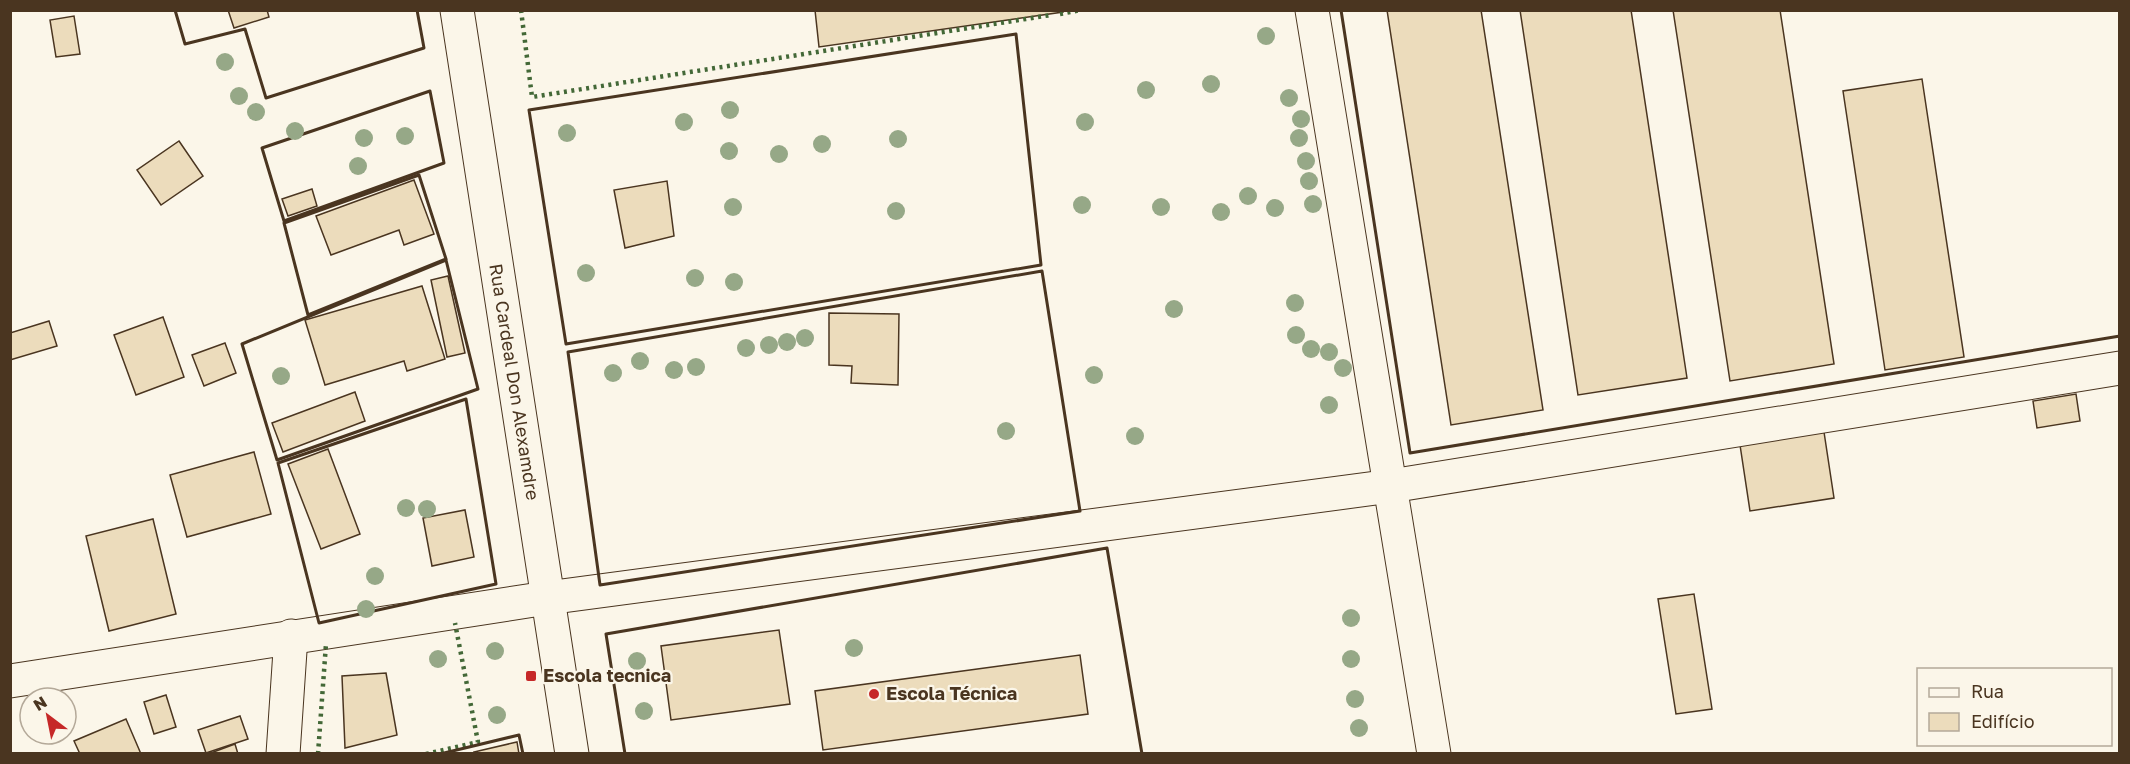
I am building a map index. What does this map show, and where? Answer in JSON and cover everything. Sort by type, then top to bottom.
[{"type":"street","name":"Rua Cardeal Don Alexamdre","points":[[457,10],[572,753]]},
{"type":"street","points":[[1312,10],[1434,753]]},
{"type":"street","points":[[10,681],[547,598],[1391,486],[2120,368]]},
{"type":"street","points":[[283,753],[291,636]]},
{"type":"building","points":[[228,10],[267,10],[269,17],[234,28]]},
{"type":"building","points":[[815,10],[1063,10],[1063,12],[819,47]]},
{"type":"building","points":[[1387,10],[1481,10],[1543,410],[1451,425]]},
{"type":"building","points":[[1520,10],[1631,10],[1687,378],[1578,395]]},
{"type":"building","points":[[1673,10],[1780,10],[1834,364],[1730,381]]},
{"type":"building","points":[[74,16],[80,54],[56,57],[50,20]]},
{"type":"building","points":[[1922,79],[1964,357],[1885,370],[1843,91]]},
{"type":"building","points":[[179,141],[203,176],[161,205],[137,170]]},
{"type":"building","points":[[414,180],[434,234],[404,245],[399,230],[331,255],[316,216]]},
{"type":"building","points":[[667,181],[674,236],[625,248],[614,190]]},
{"type":"building","points":[[312,189],[317,206],[288,216],[282,199]]},
{"type":"building","points":[[448,276],[465,353],[447,357],[431,280]]},
{"type":"building","points":[[422,286],[445,359],[407,371],[404,361],[325,385],[305,320]]},
{"type":"building","points":[[829,313],[899,314],[898,385],[851,383],[852,366],[829,365]]},
{"type":"building","points":[[163,317],[184,377],[136,395],[114,335]]},
{"type":"building","points":[[49,321],[57,346],[10,360],[10,333]]},
{"type":"building","points":[[225,343],[236,373],[204,386],[192,355]]},
{"type":"building","points":[[355,392],[365,421],[283,452],[272,423]]},
{"type":"building","points":[[2076,394],[2080,421],[2037,428],[2033,401]]},
{"type":"building","points":[[1824,432],[1834,498],[1750,511],[1740,445]]},
{"type":"building","points":[[328,449],[360,534],[321,549],[288,464]]},
{"type":"building","points":[[254,452],[271,514],[187,537],[170,475]]},
{"type":"building","points":[[465,510],[474,557],[432,566],[423,518]]},
{"type":"building","points":[[153,519],[176,614],[109,631],[86,536]]},
{"type":"building","points":[[1694,594],[1712,709],[1676,714],[1658,599]]},
{"type":"building","points":[[779,630],[790,704],[671,720],[661,646]]},
{"type":"building","points":[[1080,655],[1088,714],[823,750],[815,691]]},
{"type":"building","points":[[386,673],[397,735],[345,748],[342,676]]},
{"type":"building","points":[[166,695],[176,727],[154,734],[144,702]]},
{"type":"building","points":[[240,716],[248,739],[206,753],[198,730]]},
{"type":"building","points":[[126,719],[141,754],[80,754],[76,746],[78,739]]},
{"type":"building","points":[[517,742],[519,754],[475,754],[474,752]]},
{"type":"building","points":[[235,744],[238,754],[208,754]]},
{"type":"hedge","points":[[521,10],[532,97],[1051,15]]},
{"type":"hedge","points":[[1060,14],[1081,10]]},
{"type":"hedge","points":[[426,754],[478,742],[455,623]]},
{"type":"hedge","points":[[318,754],[326,644]]},
{"type":"wall","points":[[175,10],[185,44],[245,29],[266,98],[424,48],[417,10]]},
{"type":"wall","points":[[1341,10],[1410,453],[2120,336]]},
{"type":"wall","points":[[1016,34],[1041,265],[566,344],[529,110],[1016,34]]},
{"type":"wall","points":[[430,91],[444,163],[284,221],[262,148],[430,91]]},
{"type":"wall","points":[[419,175],[446,259],[308,315],[284,223],[419,175]]},
{"type":"wall","points":[[446,260],[478,389],[277,460],[242,344],[446,260]]},
{"type":"wall","points":[[1042,271],[1080,511],[600,585],[568,352],[1042,271]]},
{"type":"wall","points":[[466,399],[496,584],[319,623],[278,463],[466,399]]},
{"type":"wall","points":[[625,754],[606,634],[1107,548],[1142,754]]},
{"type":"wall","points":[[440,754],[519,735],[523,754]]},
{"type":"place","name":"Escola tecnica","points":[[531,676]]},
{"type":"place","name":"Escola Técnica","points":[[874,694]]}]
